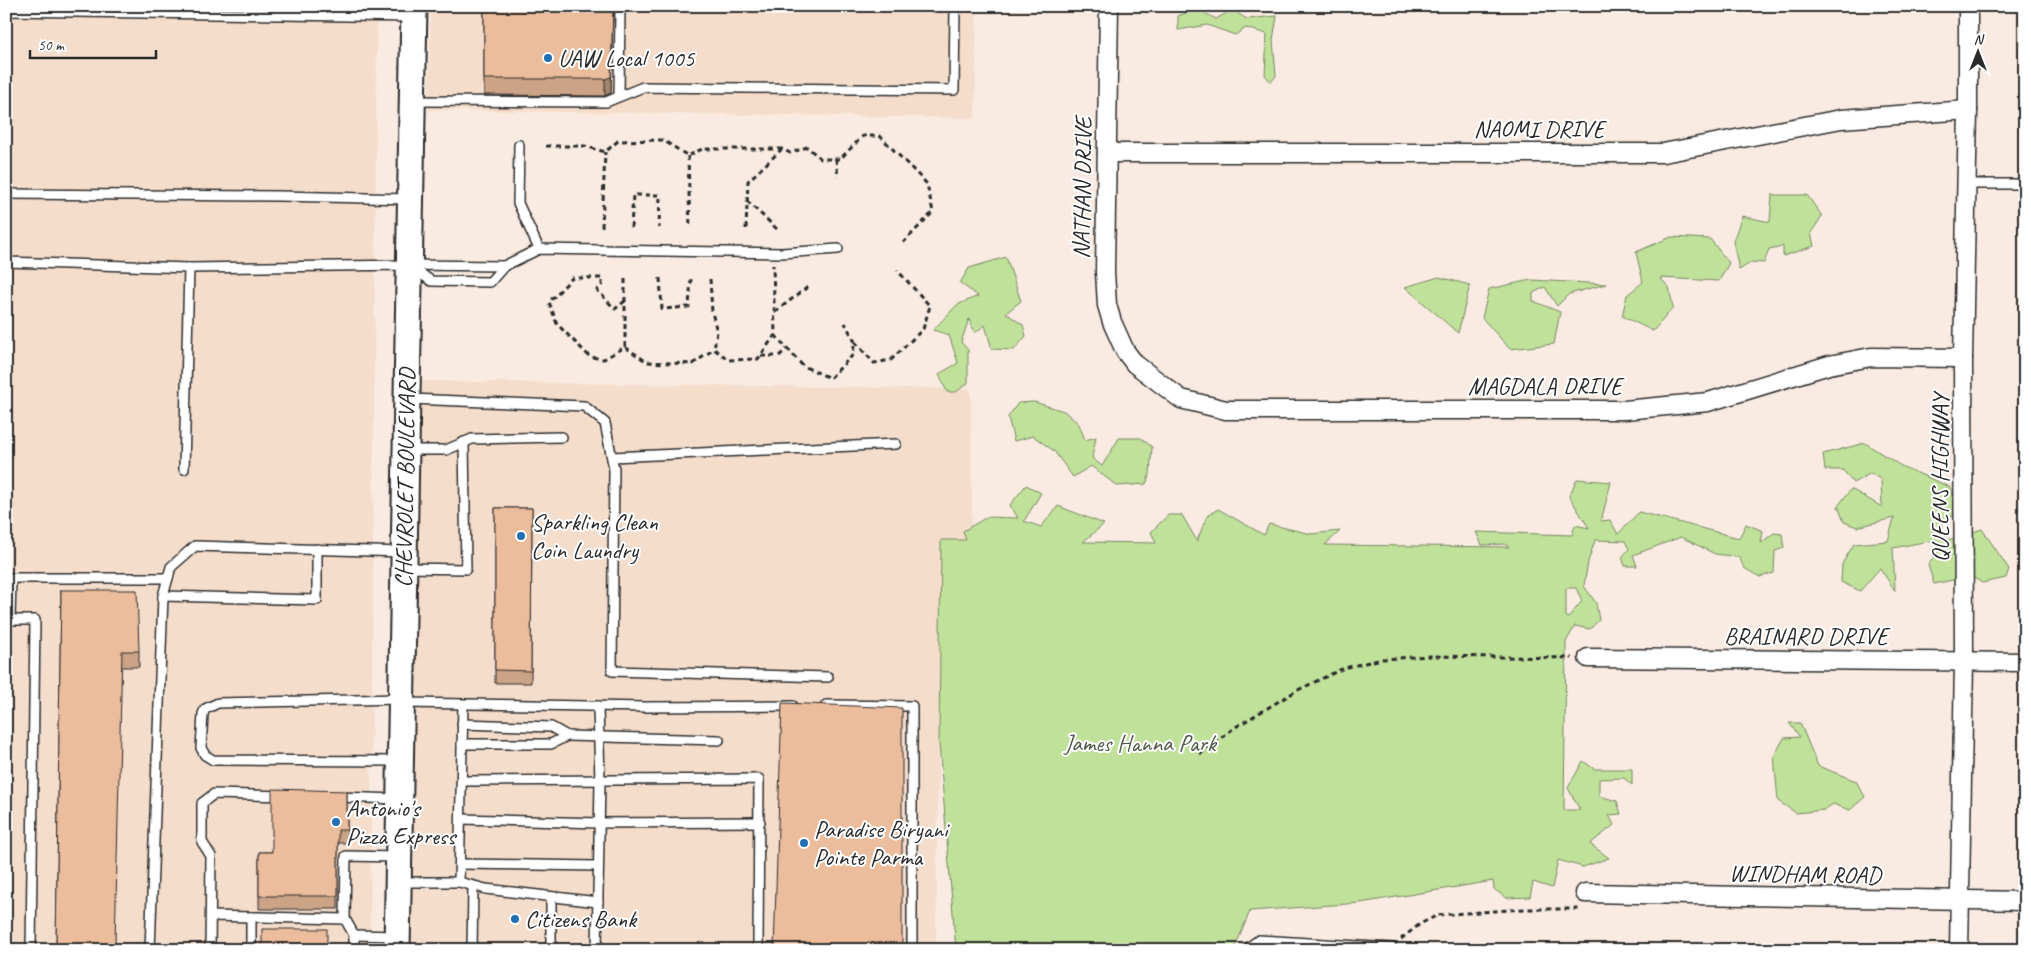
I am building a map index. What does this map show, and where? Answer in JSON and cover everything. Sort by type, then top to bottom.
[{"type":"main road","name":"CHEVROLET BOULEVARD","points":[[397,943],[414,12]]},
{"type":"street","name":"NATHAN DRIVE","points":[[1109,6],[1105,272],[1107,305],[1118,337],[1134,364]]},
{"type":"street","name":"QUEENS HIGHWAY","points":[[1959,950],[1964,661],[1963,358],[1967,184],[1968,6]]},
{"type":"street","name":"NAOMI DRIVE","points":[[1107,153],[1662,153],[1841,119],[1968,110]]},
{"type":"street","name":"MAGDALA DRIVE","points":[[1134,364],[1181,399],[1226,410],[1625,410],[1708,402],[1830,365],[1871,357],[1963,358]]},
{"type":"street","name":"BRAINARD DRIVE","points":[[1588,658],[2025,662]]},
{"type":"street","name":"WINDHAM ROAD","points":[[1584,901],[2025,901]]},
{"type":"lane","points":[[620,6],[620,96]]},
{"type":"lane","points":[[412,101],[606,102],[643,87],[954,90],[955,6]]},
{"type":"lane","points":[[6,11],[414,12]]},
{"type":"lane","points":[[2025,108],[2025,177]]},
{"type":"lane","points":[[519,145],[518,202],[539,249]]},
{"type":"lane","points":[[1967,184],[2025,184]]},
{"type":"lane","points":[[6,194],[410,199]]},
{"type":"lane","points":[[409,265],[431,281],[490,282],[504,266],[539,249],[782,253],[838,249]]},
{"type":"lane","points":[[6,262],[189,268],[409,265],[504,266]]},
{"type":"lane","points":[[184,469],[189,268]]},
{"type":"lane","points":[[407,399],[584,406],[605,423],[614,469],[612,671],[828,677]]},
{"type":"lane","points":[[406,450],[446,450],[472,439],[562,438]]},
{"type":"lane","points":[[150,950],[163,596],[171,567],[195,546],[316,549],[466,570],[464,442]]},
{"type":"lane","points":[[612,457],[896,444]]},
{"type":"lane","points":[[163,596],[316,600],[316,549]]},
{"type":"lane","points":[[31,950],[34,620],[8,620],[8,578],[168,578]]},
{"type":"lane","points":[[400,761],[213,760],[205,755],[201,748],[202,714],[205,709],[218,703],[401,701],[463,705],[802,706]]},
{"type":"lane","points":[[459,882],[463,705]]},
{"type":"lane","points":[[812,705],[912,706],[912,950]]},
{"type":"lane","points":[[597,950],[600,781],[598,706]]},
{"type":"lane","points":[[462,724],[551,727],[567,736]]},
{"type":"lane","points":[[462,744],[552,744],[567,736],[719,740]]},
{"type":"lane","points":[[462,781],[759,779],[758,950]]},
{"type":"lane","points":[[210,950],[211,856],[202,842],[202,803],[214,794],[290,796]]},
{"type":"lane","points":[[328,797],[400,799]]},
{"type":"lane","points":[[461,819],[599,823],[760,822]]},
{"type":"lane","points":[[354,950],[354,935],[345,919],[346,856],[398,857]]},
{"type":"lane","points":[[460,864],[598,866]]},
{"type":"lane","points":[[398,882],[459,882],[474,887],[598,902]]},
{"type":"lane","points":[[472,950],[474,887]]},
{"type":"lane","points":[[551,897],[551,950]]},
{"type":"lane","points":[[211,916],[345,919]]},
{"type":"lane","points":[[251,917],[251,950]]},
{"type":"lane","points":[[354,935],[397,943]]},
{"type":"lane","points":[[1245,950],[1259,940],[1392,948]]},
{"type":"path","points":[[688,156],[702,149],[782,149],[790,153],[807,147],[821,159],[840,159],[863,136],[880,136],[927,184],[933,212],[902,243]]},
{"type":"path","points":[[602,227],[605,152],[618,141],[663,140],[688,156]]},
{"type":"path","points":[[546,146],[585,146],[605,152]]},
{"type":"path","points":[[746,229],[748,181],[782,149]]},
{"type":"path","points":[[688,156],[690,228]]},
{"type":"path","points":[[836,159],[838,178]]},
{"type":"path","points":[[631,228],[633,195],[660,195],[659,228]]},
{"type":"path","points":[[747,200],[777,229]]},
{"type":"path","points":[[714,349],[729,360],[758,359],[761,356],[774,335],[773,265]]},
{"type":"path","points":[[845,323],[855,342],[874,363],[891,360],[923,329],[930,306],[897,270]]},
{"type":"path","points":[[624,347],[604,359],[590,357],[557,324],[549,302],[572,278],[602,278],[602,285],[598,290],[615,309],[625,301]]},
{"type":"path","points":[[624,347],[625,278]]},
{"type":"path","points":[[660,278],[662,309],[688,308],[691,279]]},
{"type":"path","points":[[624,347],[647,362],[693,364],[714,349],[717,332],[712,312],[710,279]]},
{"type":"path","points":[[774,313],[809,286]]},
{"type":"path","points":[[774,335],[803,366],[830,378],[852,356],[855,342]]},
{"type":"path","points":[[761,356],[779,356],[787,349]]},
{"type":"path","points":[[1200,754],[1234,728],[1296,691],[1344,668],[1382,659],[1430,656],[1588,658]]},
{"type":"path","points":[[1392,948],[1409,931],[1438,915],[1524,909],[1584,901]]},
{"type":"shaded area","points":[[6,6],[377,6],[370,950],[6,950]]},
{"type":"shaded area","points":[[431,6],[977,6],[975,118],[428,110]]},
{"type":"shaded area","points":[[421,381],[971,389],[972,540],[941,540],[936,950],[406,950]]},
{"type":"green space","points":[[1197,9],[1216,19],[1232,10],[1247,19],[1277,16],[1273,40],[1276,76],[1271,82],[1265,75],[1267,34],[1246,28],[1235,35],[1207,25],[1178,30],[1178,16]]},
{"type":"green space","points":[[1772,195],[1807,195],[1822,216],[1811,233],[1814,246],[1783,256],[1783,246],[1769,249],[1764,263],[1752,262],[1739,270],[1733,241],[1742,216],[1770,222]]},
{"type":"green space","points":[[1671,237],[1710,239],[1729,263],[1719,281],[1660,278],[1669,287],[1673,308],[1653,331],[1622,316],[1627,295],[1643,282],[1636,252]]},
{"type":"green space","points":[[1006,257],[1021,301],[1006,313],[1023,325],[1026,336],[1014,350],[992,349],[985,325],[975,333],[969,319],[961,342],[968,350],[968,383],[956,392],[947,392],[939,374],[958,363],[949,335],[933,330],[957,305],[978,296],[960,283],[969,268]]},
{"type":"green space","points":[[1439,277],[1470,285],[1458,333],[1405,287]]},
{"type":"green space","points":[[1531,280],[1606,284],[1569,294],[1557,306],[1545,287],[1533,293],[1533,301],[1560,312],[1554,344],[1510,349],[1482,318],[1489,289]]},
{"type":"green space","points":[[2024,288],[2025,390],[2020,390]]},
{"type":"green space","points":[[1034,402],[1064,411],[1079,424],[1085,440],[1096,437],[1092,458],[1102,466],[1119,438],[1141,438],[1152,447],[1150,474],[1146,484],[1117,486],[1091,466],[1073,477],[1054,451],[1033,436],[1014,441],[1008,417],[1018,403]]},
{"type":"green space","points":[[1865,443],[1901,466],[1950,487],[1956,512],[1932,532],[1948,540],[1982,529],[2009,569],[2006,578],[1982,583],[1971,576],[1934,584],[1928,565],[1941,548],[1929,541],[1893,548],[1895,591],[1880,568],[1860,591],[1841,582],[1842,564],[1854,544],[1888,541],[1894,518],[1857,527],[1844,522],[1838,506],[1851,489],[1882,507],[1881,480],[1871,473],[1853,483],[1843,470],[1825,470],[1823,454]]},
{"type":"green space","name":"James Hanna Park","points":[[1577,479],[1611,482],[1601,521],[1610,520],[1618,534],[1639,512],[1739,538],[1746,524],[1763,531],[1761,543],[1774,533],[1782,534],[1784,548],[1775,551],[1774,573],[1760,577],[1744,568],[1739,557],[1715,554],[1681,537],[1633,555],[1637,566],[1625,566],[1622,557],[1629,549],[1625,541],[1595,540],[1588,562],[1584,586],[1596,603],[1599,620],[1590,629],[1575,626],[1566,642],[1564,810],[1580,810],[1568,788],[1583,761],[1594,769],[1632,769],[1632,785],[1624,778],[1599,779],[1599,796],[1617,801],[1621,814],[1609,815],[1614,825],[1590,844],[1609,858],[1583,867],[1558,860],[1552,888],[1533,882],[1530,897],[1506,898],[1494,889],[1493,881],[1360,903],[1250,911],[1234,950],[956,950],[939,744],[941,540],[966,540],[963,531],[987,517],[1018,518],[1010,505],[1026,485],[1041,493],[1024,521],[1041,527],[1058,506],[1104,524],[1083,542],[1156,543],[1151,532],[1168,515],[1182,515],[1197,541],[1207,516],[1218,509],[1264,535],[1269,524],[1311,534],[1340,531],[1325,545],[1509,547],[1505,544],[1482,545],[1476,532],[1572,535],[1575,525],[1589,528],[1569,496]],"holes":[[[1566,588],[1576,588],[1582,601],[1568,618],[1566,616]]]},
{"type":"green space","points":[[1789,723],[1800,723],[1818,766],[1856,781],[1865,797],[1850,810],[1833,804],[1824,810],[1796,813],[1778,801],[1774,756],[1784,738],[1800,737]]},
{"type":"building","name":"UAW Local 1005","points":[[484,6],[613,6],[611,77],[605,79],[484,79]]},
{"type":"building","points":[[495,508],[532,508],[531,671],[495,670]]},
{"type":"building","points":[[61,590],[137,590],[139,651],[122,651],[115,945],[134,946],[134,950],[56,950]]},
{"type":"building","points":[[782,703],[902,708],[902,950],[774,950]]},
{"type":"building","points":[[272,789],[347,791],[347,830],[338,830],[338,896],[259,896],[259,852],[272,852]]},
{"type":"building","points":[[262,929],[327,929],[327,950],[262,950]]},
{"type":"place","name":"UAW Local 1005","points":[[548,58]]},
{"type":"place","name":"Sparkling Clean Coin Laundry","points":[[521,536]]},
{"type":"place","name":"Antonio's Pizza Express","points":[[336,822]]},
{"type":"place","name":"Paradise Biryani Pointe Parma","points":[[804,843]]},
{"type":"place","name":"Citizens Bank","points":[[515,919]]}]
